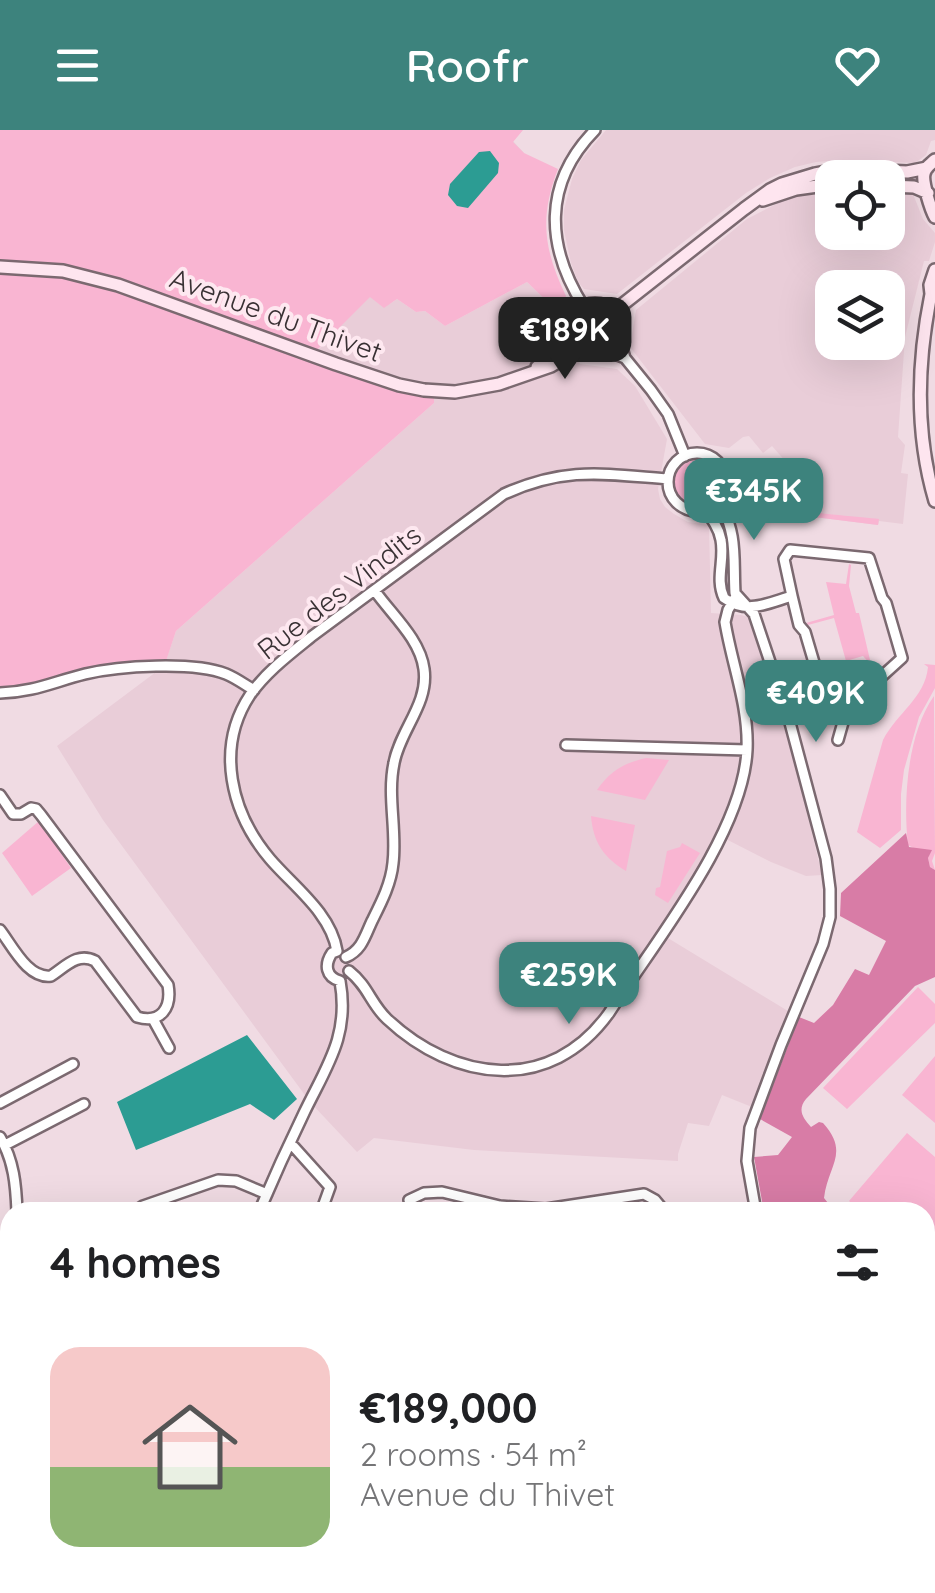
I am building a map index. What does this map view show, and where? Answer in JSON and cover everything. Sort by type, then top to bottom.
[{"type":"main road","points":[[613,312],[782,184],[826,171],[908,172],[931,164]]},
{"type":"main road","points":[[931,164],[924,181],[935,217]]},
{"type":"main road","points":[[758,200],[815,186]]},
{"type":"main road","points":[[905,187],[928,193]]},
{"type":"main road","name":"Avenue du Thivet","points":[[0,268],[52,270],[118,284],[336,364],[424,390],[455,392],[498,384],[552,366],[584,349]]},
{"type":"main road","points":[[935,270],[922,354],[920,401],[926,464],[935,501]]},
{"type":"main road","points":[[600,304],[613,312],[619,322],[612,344],[594,352],[584,349],[573,336],[573,318],[584,306],[600,304]]},
{"type":"main road","name":"Avenue du Thivet","points":[[534,370],[573,336]]},
{"type":"street","points":[[584,306],[562,265],[555,216],[573,156],[594,130]]},
{"type":"street","points":[[618,335],[625,358],[663,407],[685,456]]},
{"type":"street","points":[[604,350],[625,358]]},
{"type":"street","points":[[702,454],[716,461],[725,474],[725,488],[719,501],[705,510],[679,505],[670,492],[668,479],[685,456],[702,454]]},
{"type":"street","name":"Rue des Vindits","points":[[263,1202],[336,1052],[343,1012],[340,982],[331,977],[327,968],[328,958],[341,954],[335,940],[326,923],[250,834],[234,793],[232,750],[240,716],[254,690],[296,648],[504,494],[570,474],[668,479]]},
{"type":"street","points":[[375,592],[418,648],[424,684],[393,764],[393,862],[389,883],[358,950],[341,954],[386,1018],[425,1049],[476,1069],[501,1071],[532,1066],[558,1057],[598,1028],[691,888],[720,838],[742,784],[747,750],[744,701],[725,622],[734,599],[734,538],[719,501]]},
{"type":"street","points":[[705,510],[721,539],[722,594],[751,608],[789,719],[829,880],[828,930],[750,1128],[747,1161],[754,1202]]},
{"type":"street","points":[[790,550],[871,559],[902,658],[860,696],[818,681],[792,596],[784,558],[790,550]]},
{"type":"street","points":[[751,608],[792,596]]},
{"type":"street","points":[[0,694],[28,692],[94,672],[164,666],[213,670],[254,690]]},
{"type":"street","points":[[838,740],[851,694]]},
{"type":"street","points":[[566,745],[747,750]]},
{"type":"street","points":[[0,796],[12,814],[36,809],[168,985],[168,1007],[153,1019],[132,1013],[91,958],[77,958],[52,976],[41,978],[0,930]]},
{"type":"street","points":[[340,982],[346,980],[349,970]]},
{"type":"street","points":[[153,1019],[169,1048]]},
{"type":"street","points":[[0,1103],[73,1064]]},
{"type":"street","points":[[17,1202],[11,1159],[2,1141],[84,1104]]},
{"type":"street","points":[[289,1145],[330,1186],[324,1202]]},
{"type":"street","points":[[155,1202],[218,1180],[236,1181],[266,1194]]},
{"type":"street","points":[[409,1200],[424,1193],[442,1192],[476,1202]]},
{"type":"street","points":[[598,1202],[644,1194],[657,1202]]},
{"type":"shaded area","points":[[0,130],[523,130],[513,142],[524,153],[558,169],[546,219],[549,249],[566,296],[559,313],[527,282],[445,326],[425,311],[416,312],[397,299],[384,308],[370,297],[313,354],[434,391],[434,403],[176,631],[166,661],[0,689]]},
{"type":"shaded area","points":[[523,130],[513,141],[524,153],[390,304],[397,299],[416,312],[425,311],[445,326],[527,282],[559,313],[556,335],[580,364],[617,369],[635,386],[667,439],[658,489],[660,499],[665,507],[688,522],[709,525],[711,613],[748,617],[753,625],[810,810],[807,813],[822,875],[806,876],[720,836],[658,932],[788,1011],[752,1107],[722,1095],[709,1126],[688,1123],[678,1161],[474,1150],[374,1138],[357,1152],[310,1102],[103,820],[57,746],[164,666],[176,631],[434,403],[313,355],[323,345],[225,307]]},
{"type":"shaded area","points":[[606,130],[935,130],[935,140],[926,155],[915,163],[815,160],[770,178],[617,294],[584,289],[571,263],[564,210],[581,160]]},
{"type":"shaded area","points":[[490,151],[499,163],[498,173],[468,208],[457,206],[448,195],[450,184],[479,152]]},
{"type":"shaded area","points":[[815,193],[815,250],[905,250],[905,193],[913,194],[923,219],[935,233],[905,337],[905,270],[815,270],[815,360],[903,360],[898,437],[905,445],[901,473],[908,474],[903,524],[879,521],[878,525],[799,515],[804,467],[787,463],[772,446],[763,453],[749,436],[729,448],[705,444],[630,347],[636,310],[747,219],[788,198]]},
{"type":"shaded area","points":[[697,458],[714,465],[721,482],[714,499],[697,506],[680,499],[673,482],[680,465]]},
{"type":"shaded area","points":[[740,474],[756,493],[770,503],[879,519],[878,525],[751,509]]},
{"type":"shaded area","points":[[849,564],[849,586],[856,613],[870,660],[879,674],[863,656],[846,661],[834,618],[806,623],[834,615],[826,582],[846,584]]},
{"type":"shaded area","points":[[924,664],[935,665],[935,688],[919,717],[904,770],[901,830],[880,848],[857,832],[883,740],[922,688],[928,667]]},
{"type":"shaded area","points":[[934,696],[935,870],[928,858],[931,850],[908,845],[906,809],[913,748]]},
{"type":"shaded area","points":[[646,758],[669,760],[645,800],[597,790],[618,769]]},
{"type":"shaded area","points":[[591,816],[635,825],[626,871],[601,848]]},
{"type":"shaded area","points":[[39,821],[71,868],[32,896],[2,853]]},
{"type":"shaded area","points":[[906,833],[909,847],[932,850],[928,858],[935,870],[935,977],[915,986],[802,1107],[811,1127],[823,1123],[835,1143],[835,1159],[824,1198],[827,1202],[762,1202],[754,1157],[778,1155],[792,1137],[760,1119],[799,1017],[814,1023],[833,1005],[855,969],[869,975],[886,941],[840,916],[841,893]]},
{"type":"shaded area","points":[[682,843],[700,853],[668,903],[655,895],[656,888],[660,887],[667,851]]},
{"type":"shaded area","points":[[918,987],[935,1004],[935,1023],[847,1109],[823,1088]]},
{"type":"shaded area","points":[[247,1035],[297,1099],[274,1120],[250,1104],[136,1150],[117,1102]]},
{"type":"shaded area","points":[[935,1056],[935,1123],[902,1095]]},
{"type":"shaded area","points":[[907,1133],[935,1157],[935,1202],[849,1201]]}]
